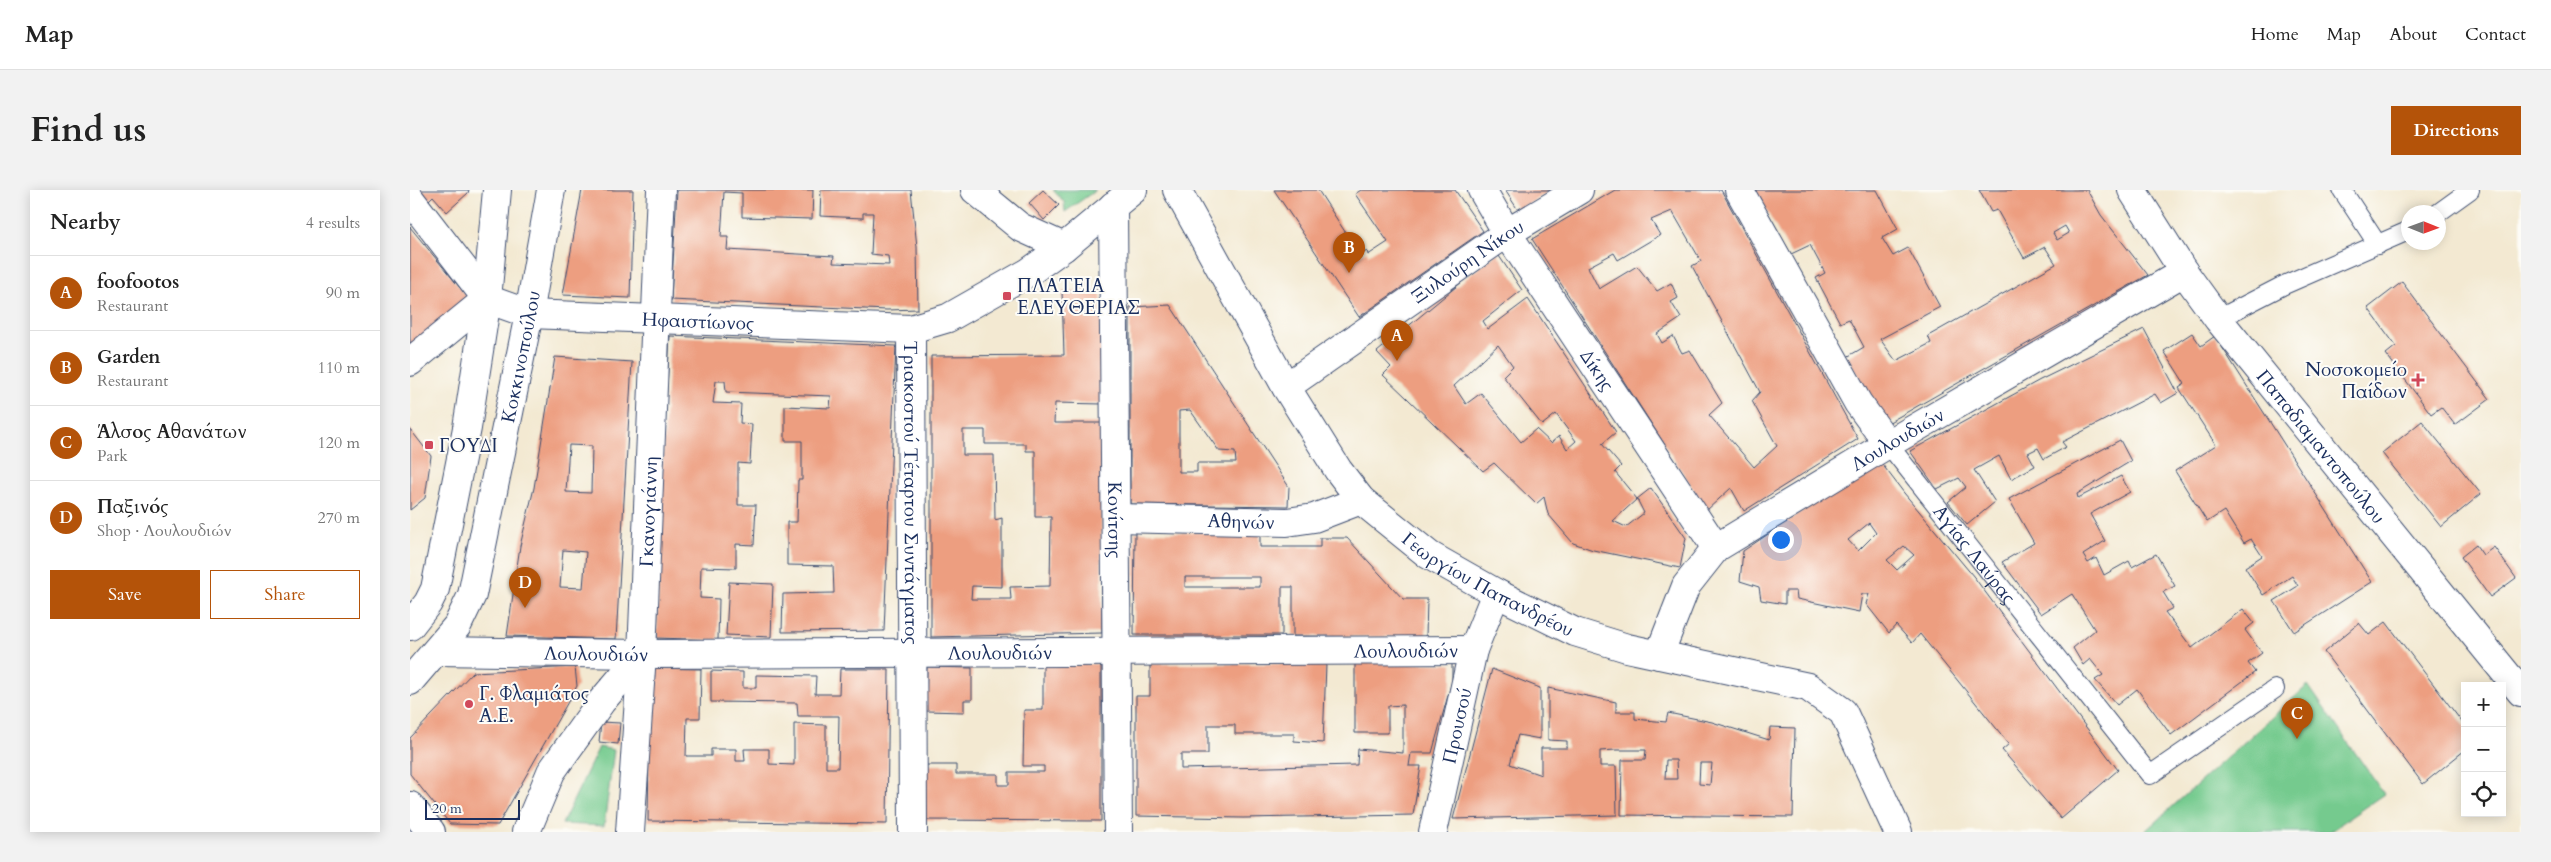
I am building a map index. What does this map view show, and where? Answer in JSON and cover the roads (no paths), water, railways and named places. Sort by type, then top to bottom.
[{"type":"street","name":"Κοκκινοπούλου","points":[[410,626],[428,603],[435,589],[467,428],[487,299],[497,190]]},
{"type":"street","name":"Κοκκινοπούλου","points":[[410,682],[438,652],[457,626],[472,595],[529,314],[551,190]]},
{"type":"street","name":"Γκανογιάννη","points":[[630,832],[642,654],[661,190]]},
{"type":"street","points":[[975,190],[1020,227],[1064,247]]},
{"type":"street","name":"Γεωργίου Παπανδρέου","points":[[1177,190],[1286,387],[1338,470],[1361,500],[1429,555],[1496,593],[1576,632],[1659,655],[1808,687],[1842,712],[1899,832]]},
{"type":"street","name":"Δίκης","points":[[1482,190],[1507,233],[1716,548]]},
{"type":"street","name":"Ξυλούρη Νίκου","points":[[1286,387],[1507,233],[1578,190]]},
{"type":"street","name":"Αγίας Λαύρας","points":[[1739,190],[1858,403],[1888,444]]},
{"type":"street","name":"Παπαδιαμαντοπούλου","points":[[2132,190],[2184,272],[2218,319],[2521,692]]},
{"type":"street","points":[[410,198],[487,299],[410,362]]},
{"type":"street","name":"Τριακοστού Τέταρτου Συντάγματος","points":[[913,832],[911,328],[948,318],[1029,272],[1064,247],[1123,198]]},
{"type":"street","name":"Κονίτσης","points":[[1118,832],[1116,518],[1123,198]]},
{"type":"street","name":"Λουλουδιών","points":[[1659,655],[1686,586],[1716,548],[1888,444],[2184,272]]},
{"type":"street","name":"Ηφαιστίωνος","points":[[487,299],[529,314],[911,328]]},
{"type":"street","name":"Αθηνών","points":[[1116,518],[1287,522],[1314,518],[1361,500]]},
{"type":"street","name":"Προυσού","points":[[1433,832],[1472,650],[1496,593]]},
{"type":"street","name":"Λουλουδιών","points":[[438,652],[642,654],[1472,650]]},
{"type":"street","points":[[526,832],[551,772],[601,702],[642,654]]},
{"type":"street","points":[[410,806],[431,832]]},
{"type":"lane","points":[[2342,190],[2378,245]]},
{"type":"lane","points":[[2446,208],[2470,190]]},
{"type":"lane","points":[[2218,319],[2284,286],[2401,234]]},
{"type":"lane","name":"Αγίας Λαύρας","points":[[1888,444],[2150,775],[2275,689]]},
{"type":"place","name":"Garden","points":[[1349,273]]},
{"type":"place","name":"ΠΛΑΤΕΙΑ ΕΛΕΥΘΕΡΙΑΣ","points":[[1007,296]]},
{"type":"place","name":"foofootos","points":[[1397,361]]},
{"type":"place","name":"Νοσοκομείο Παίδων","points":[[2418,380]]},
{"type":"place","name":"ΓΟΥΔΙ","points":[[429,445]]},
{"type":"place","name":"Παξινός","points":[[525,608]]},
{"type":"place","name":"Γ. Φλαμιάτος A.E.","points":[[469,704]]},
{"type":"place","name":"Άλσος Αθανάτων","points":[[2297,739]]}]
